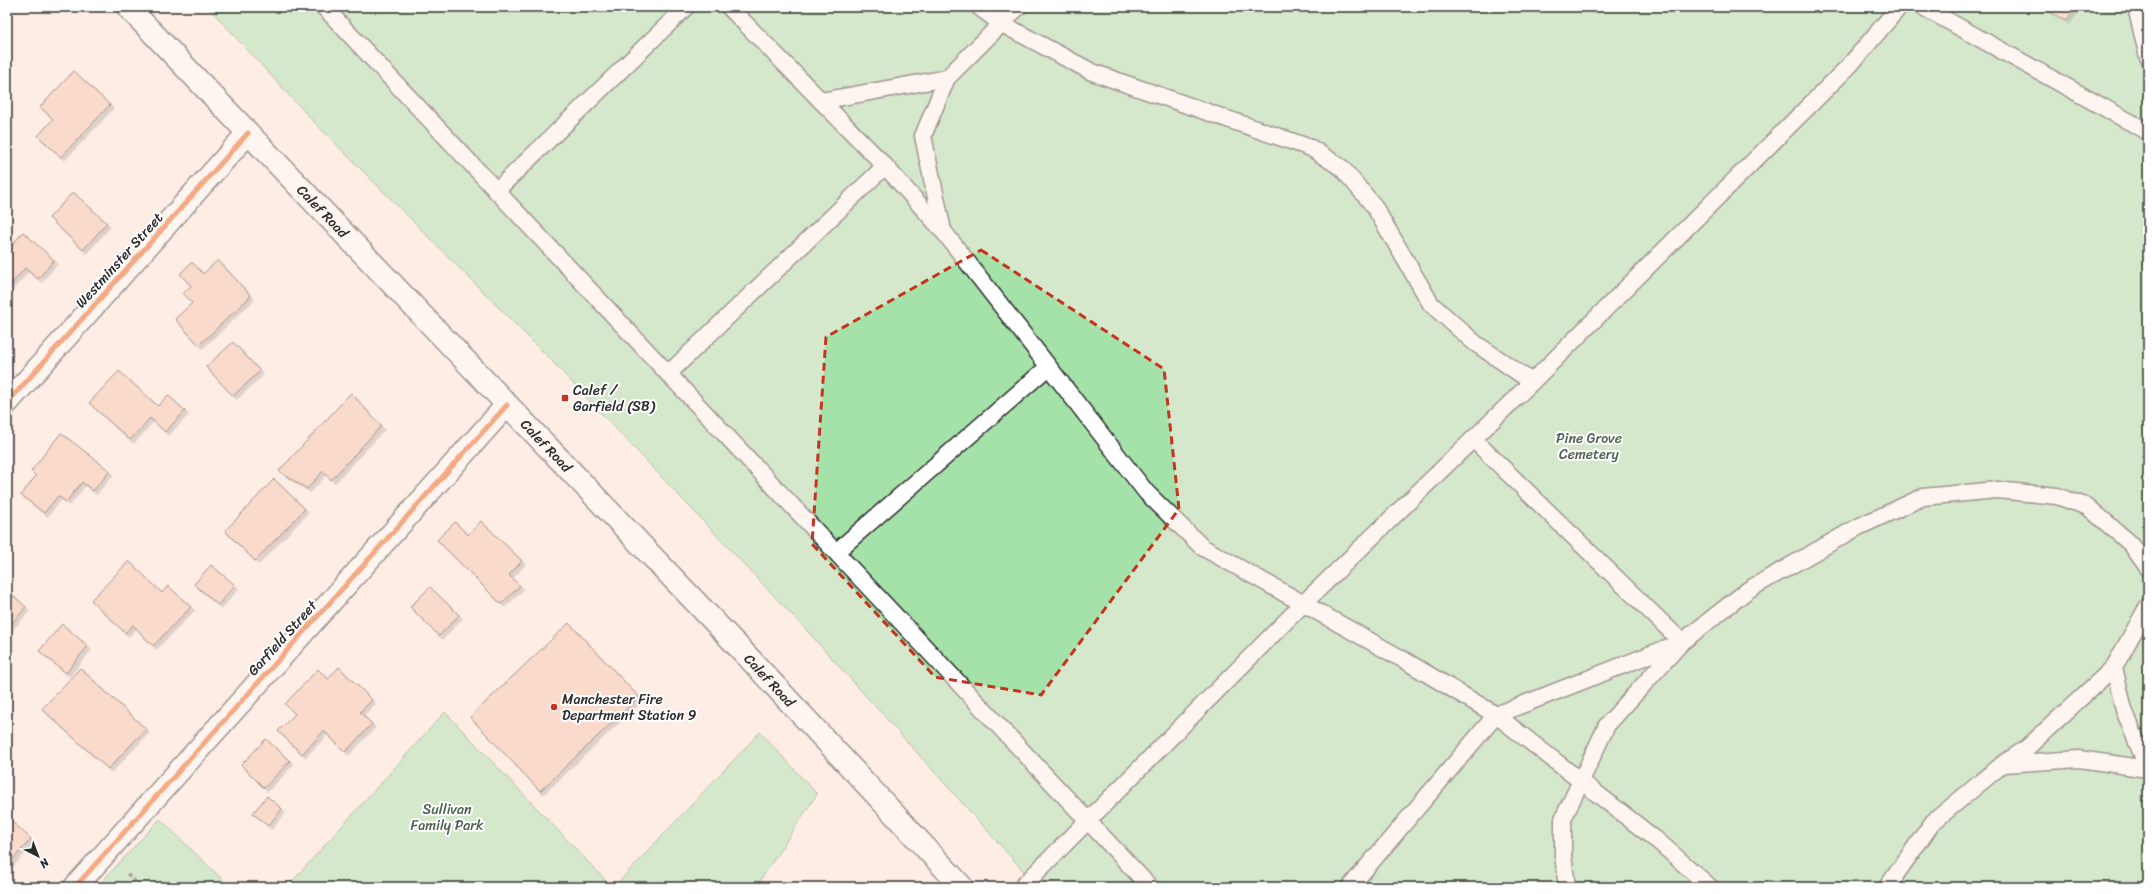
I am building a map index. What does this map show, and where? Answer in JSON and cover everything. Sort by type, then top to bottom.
[{"type":"main road","name":"Calef Road","points":[[128,7],[749,658],[962,887]]},
{"type":"main road","name":"Westminster Street","points":[[7,403],[248,133]]},
{"type":"main road","name":"Garfield Street","points":[[75,887],[507,405]]},
{"type":"lane","points":[[324,7],[1150,887]]},
{"type":"lane","points":[[496,191],[686,7]]},
{"type":"lane","points":[[729,7],[885,166],[944,232],[1146,492],[1202,547],[1404,660],[1496,716],[1659,842],[1710,887]]},
{"type":"lane","points":[[979,7],[1002,24],[1092,72],[1312,148],[1342,168],[1374,206],[1431,304],[1475,343],[1532,382]]},
{"type":"lane","points":[[944,232],[923,136],[947,78],[1018,7]]},
{"type":"lane","points":[[1022,887],[1302,604],[1532,382],[1850,65],[1899,7]]},
{"type":"lane","points":[[1922,7],[2148,132]]},
{"type":"lane","points":[[2136,7],[2148,57]]},
{"type":"lane","points":[[821,101],[947,78]]},
{"type":"lane","points":[[668,374],[885,166]]},
{"type":"lane","points":[[836,552],[1048,367]]},
{"type":"lane","points":[[1473,439],[1682,642]]},
{"type":"lane","points":[[1567,887],[1563,855],[1563,819],[1582,782],[1607,725],[1682,642],[1748,590],[1858,527],[1924,497],[1997,490],[2058,496],[2088,508],[2131,544],[2148,568]]},
{"type":"lane","points":[[1887,887],[1933,822],[2003,764],[2028,748],[2114,667],[2148,606]]},
{"type":"lane","points":[[1350,887],[1496,716],[1682,642]]},
{"type":"lane","points":[[2114,667],[2124,710],[2148,769]]},
{"type":"lane","points":[[2003,764],[2079,759],[2148,769]]},
{"type":"highlighted area","points":[[981,250],[1164,369],[1179,509],[1041,695],[935,677],[812,544],[826,337]]},
{"type":"green space","name":"Pine Grove Cemetery","points":[[208,7],[2148,7],[2148,887],[1038,887],[809,633],[549,358],[312,120]]},
{"type":"green space","name":"Sullivan Family Park","points":[[445,712],[612,887],[287,887]]},
{"type":"green space","points":[[760,732],[817,794],[756,887],[614,887]]},
{"type":"green space","points":[[160,819],[230,887],[97,887]]},
{"type":"building","points":[[2042,7],[2076,7],[2066,21]]},
{"type":"building","points":[[74,71],[110,105],[61,157],[38,136],[53,119],[40,107]]},
{"type":"building","points":[[73,192],[107,223],[83,250],[49,218]]},
{"type":"building","points":[[23,232],[54,260],[38,279],[25,268],[7,289],[7,248],[9,249]]},
{"type":"building","points":[[218,260],[251,296],[199,345],[175,319],[192,303],[183,293],[191,286],[180,274],[192,262],[203,274]]},
{"type":"building","points":[[233,342],[260,371],[233,396],[206,367]]},
{"type":"building","points":[[119,371],[158,406],[168,395],[185,411],[165,432],[150,418],[130,440],[89,403]]},
{"type":"building","points":[[351,393],[381,426],[331,480],[323,471],[307,489],[279,471]]},
{"type":"building","points":[[61,433],[110,471],[93,491],[82,482],[66,502],[58,496],[44,513],[21,495],[36,476],[31,471]]},
{"type":"building","points":[[274,479],[305,509],[255,561],[225,531]]},
{"type":"building","points":[[481,521],[522,561],[509,575],[520,586],[501,604],[437,540],[455,522],[468,535]]},
{"type":"building","points":[[129,561],[162,593],[168,586],[191,607],[153,646],[133,625],[125,633],[91,600]]},
{"type":"building","points":[[211,565],[235,585],[218,605],[194,584]]},
{"type":"building","points":[[430,587],[459,615],[439,636],[410,607]]},
{"type":"building","points":[[7,590],[26,607],[7,629]]},
{"type":"building","name":"Manchester Fire Department Station 9","points":[[569,623],[639,697],[540,791],[470,717]]},
{"type":"building","points":[[62,624],[88,646],[66,673],[39,651]]},
{"type":"building","points":[[339,667],[372,700],[360,712],[372,724],[345,752],[324,731],[302,754],[278,731],[295,714],[285,704],[318,669],[328,679]]},
{"type":"building","points":[[80,668],[146,729],[108,769],[42,709]]},
{"type":"building","points":[[266,739],[290,761],[264,788],[241,765]]},
{"type":"building","points":[[267,796],[282,809],[268,826],[253,813]]},
{"type":"building","points":[[7,817],[31,839],[7,866]]},
{"type":"cycle path","points":[[7,403],[248,133]]},
{"type":"cycle path","points":[[75,887],[507,405]]},
{"type":"place","name":"Calef / Garfield (SB)","points":[[565,398]]},
{"type":"place","name":"Manchester Fire Department Station 9","points":[[554,707]]}]
